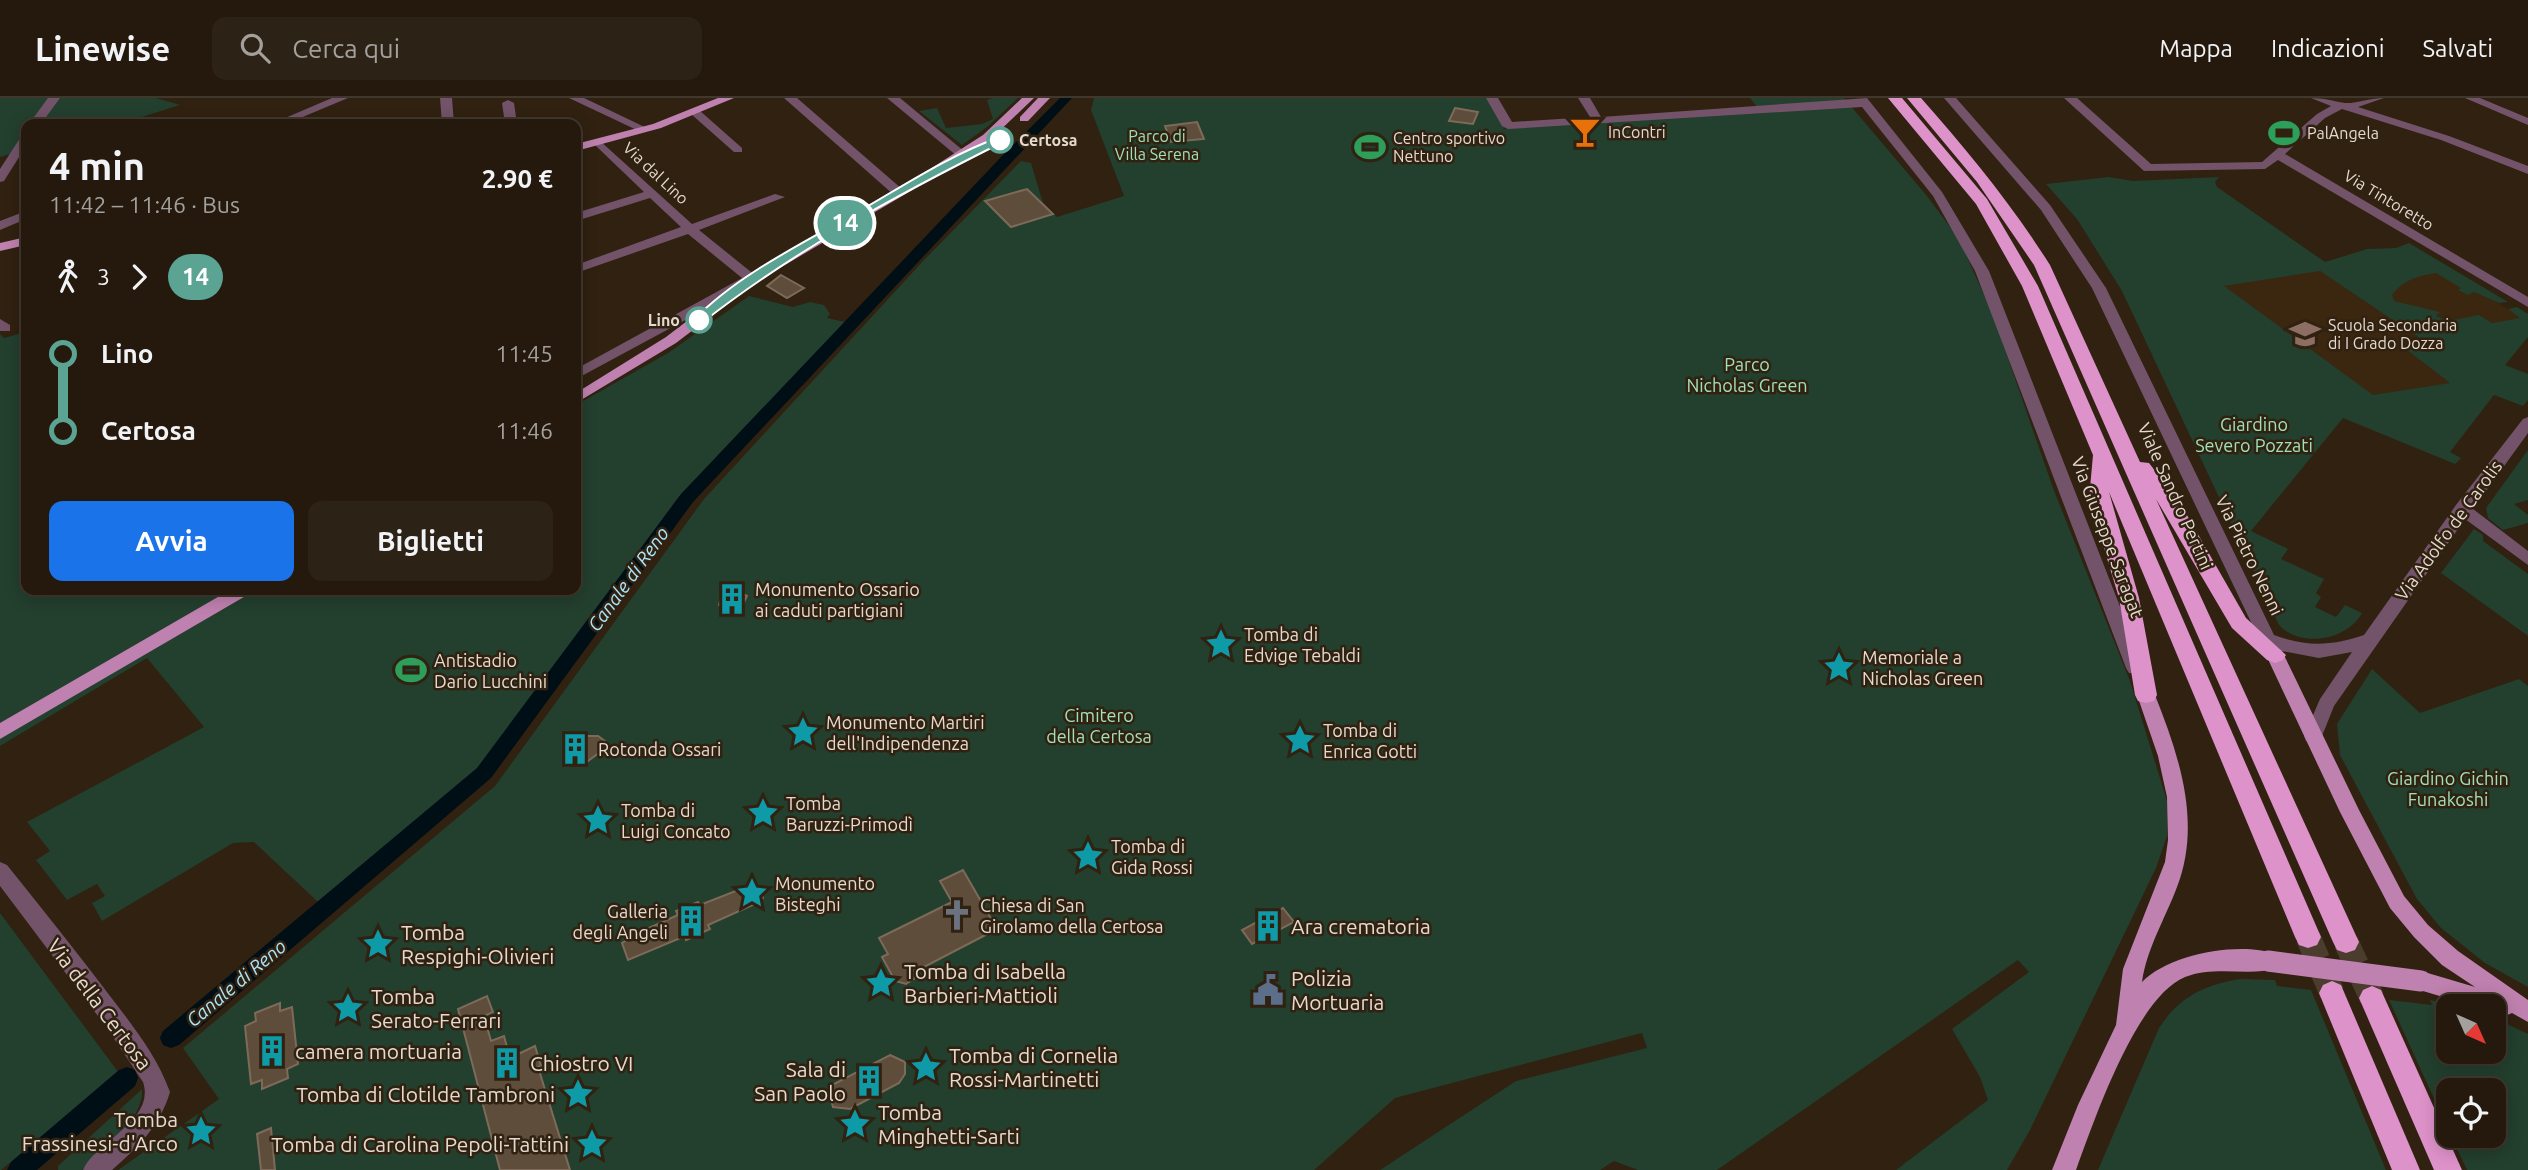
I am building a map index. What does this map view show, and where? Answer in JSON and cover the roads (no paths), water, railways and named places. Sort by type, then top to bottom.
[{"type":"highway","points":[[1895,98],[1960,174],[1995,222],[2031,286],[2308,937]]},
{"type":"highway","name":"Viale Sandro Pertini","points":[[1914,98],[1986,181],[2023,232],[2056,293],[2347,942]]},
{"type":"highway","points":[[2123,441],[2173,507],[2239,623],[2271,647]]},
{"type":"highway","points":[[2100,450],[2099,499],[2129,598],[2146,695]]},
{"type":"highway","points":[[2332,993],[2406,1170]]},
{"type":"highway","points":[[2372,998],[2448,1170]]},
{"type":"main road","points":[[581,147],[645,130],[728,98]]},
{"type":"main road","points":[[934,172],[991,133],[1028,98]]},
{"type":"main road","points":[[581,395],[671,340],[751,279],[898,192],[1000,140],[1044,98]]},
{"type":"main road","points":[[0,247],[21,243]]},
{"type":"main road","points":[[165,633],[211,595]]},
{"type":"main road","points":[[0,732],[234,595]]},
{"type":"main road","name":"Via Pietro Nenni","points":[[2271,647],[2350,813],[2403,910],[2427,937],[2465,971],[2528,1014]]},
{"type":"main road","name":"Via Giuseppe Saragat","points":[[2127,1026],[2135,963],[2162,902],[2175,862],[2178,835],[2175,783],[2146,695]]},
{"type":"main road","points":[[2064,1170],[2085,1114],[2143,998],[2159,983],[2178,971],[2228,958],[2268,961],[2421,981],[2528,1014]]},
{"type":"street","points":[[39,119],[54,98]]},
{"type":"street","points":[[290,119],[342,98]]},
{"type":"street","points":[[446,98],[448,119]]},
{"type":"street","points":[[575,98],[645,130]]},
{"type":"street","points":[[790,98],[898,192]]},
{"type":"street","points":[[892,98],[961,154]]},
{"type":"street","points":[[1492,98],[1508,125],[1752,110],[1863,100]]},
{"type":"street","points":[[1584,98],[1597,120]]},
{"type":"street","points":[[1743,98],[1752,110]]},
{"type":"street","name":"Via Pietro Nenni","points":[[1950,98],[2046,208],[2098,288],[2271,647]]},
{"type":"street","points":[[2070,98],[2148,168],[2259,166],[2269,163],[2321,116],[2344,106],[2378,98]]},
{"type":"street","points":[[2317,98],[2445,138],[2528,170]]},
{"type":"street","points":[[2471,98],[2528,122]]},
{"type":"street","name":"Via Giuseppe Saragat","points":[[1863,100],[1938,195],[1982,271],[2146,695]]},
{"type":"street","points":[[508,103],[510,119]]},
{"type":"street","points":[[695,112],[738,150]]},
{"type":"street","name":"Via dal Lino","points":[[599,143],[690,229],[751,279]]},
{"type":"street","points":[[0,178],[21,145]]},
{"type":"street","name":"Via Tintoretto","points":[[2279,155],[2528,303]]},
{"type":"street","points":[[581,215],[653,193]]},
{"type":"street","name":"Via dal Lino","points":[[581,267],[779,197]]},
{"type":"street","points":[[0,226],[21,217]]},
{"type":"street","name":"Via Tintoretto","points":[[2482,276],[2528,290]]},
{"type":"street","points":[[581,372],[751,279]]},
{"type":"street","name":"Via Adolfo de Carolis","points":[[2313,736],[2326,704],[2462,509],[2528,422]]},
{"type":"street","points":[[2462,509],[2528,559]]},
{"type":"street","points":[[2271,647],[2316,653],[2337,651],[2371,639]]},
{"type":"street","name":"Via della Certosa","points":[[0,871],[137,1051],[153,1076],[158,1090],[150,1113],[95,1170]]},
{"type":"waterway","name":"Canale di Reno","points":[[171,1038],[484,773],[687,498],[1007,157],[1066,98]]},
{"type":"waterway","name":"Canale di Reno","points":[[19,1170],[127,1078]]},
{"type":"tunnel","points":[[2308,937],[2332,993]]},
{"type":"tunnel","points":[[2346,942],[2372,998]]},
{"type":"place","name":"InContri","points":[[1585,132]]},
{"type":"place","name":"PalAngela","points":[[2284,133]]},
{"type":"place","name":"Certosa","points":[[1000,140]]},
{"type":"place","name":"Centro sportivo Nettuno","points":[[1370,147]]},
{"type":"place","name":"Lino","points":[[699,320]]},
{"type":"place","name":"Scuola Secondaria di I Grado Dozza","points":[[2305,334]]},
{"type":"place","name":"Monumento Ossario ai caduti partigiani","points":[[732,599]]},
{"type":"place","name":"Tomba di Edvige Tebaldi","points":[[1221,644]]},
{"type":"place","name":"Memoriale a Nicholas Green","points":[[1839,667]]},
{"type":"place","name":"Antistadio Dario Lucchini","points":[[411,670]]},
{"type":"place","name":"Monumento Martiri dell'Indipendenza","points":[[803,732]]},
{"type":"place","name":"Tomba di Enrica Gotti","points":[[1300,740]]},
{"type":"place","name":"Rotonda Ossari","points":[[575,749]]},
{"type":"place","name":"Tomba Baruzzi-Primodì","points":[[763,813]]},
{"type":"place","name":"Tomba di Luigi Concato","points":[[598,820]]},
{"type":"place","name":"Tomba di Gida Rossi","points":[[1088,856]]},
{"type":"place","name":"Monumento Bisteghi","points":[[752,893]]},
{"type":"place","name":"Chiesa di San Girolamo della Certosa","points":[[957,915]]},
{"type":"place","name":"Galleria degli Angeli","points":[[691,921]]},
{"type":"place","name":"Ara crematoria","points":[[1268,926]]},
{"type":"place","name":"Tomba Respighi-Olivieri","points":[[378,944]]},
{"type":"place","name":"Tomba di Isabella Barbieri-Mattioli","points":[[881,983]]},
{"type":"place","name":"Polizia Mortuaria","points":[[1268,990]]},
{"type":"place","name":"Tomba Serato-Ferrari","points":[[348,1008]]},
{"type":"place","name":"camera mortuaria","points":[[272,1051]]},
{"type":"place","name":"Chiostro VI","points":[[507,1063]]},
{"type":"place","name":"Tomba di Cornelia Rossi-Martinetti","points":[[926,1067]]},
{"type":"place","name":"Sala di San Paolo","points":[[869,1081]]},
{"type":"place","name":"Tomba di Clotilde Tambroni","points":[[578,1094]]},
{"type":"place","name":"Tomba Minghetti-Sarti","points":[[855,1124]]},
{"type":"place","name":"Tomba Frassinesi-d'Arco","points":[[201,1131]]},
{"type":"place","name":"Tomba di Carolina Pepoli-Tattini","points":[[592,1144]]},
{"type":"park label","name":"Parco di Villa Serena","points":[[1157,145]]},
{"type":"park label","name":"Parco Nicholas Green","points":[[1747,374]]},
{"type":"park label","name":"Giardino Severo Pozzati","points":[[2254,434]]},
{"type":"park label","name":"Cimitero della Certosa","points":[[1099,725]]},
{"type":"park label","name":"Giardino Gichin Funakoshi","points":[[2448,788]]}]
